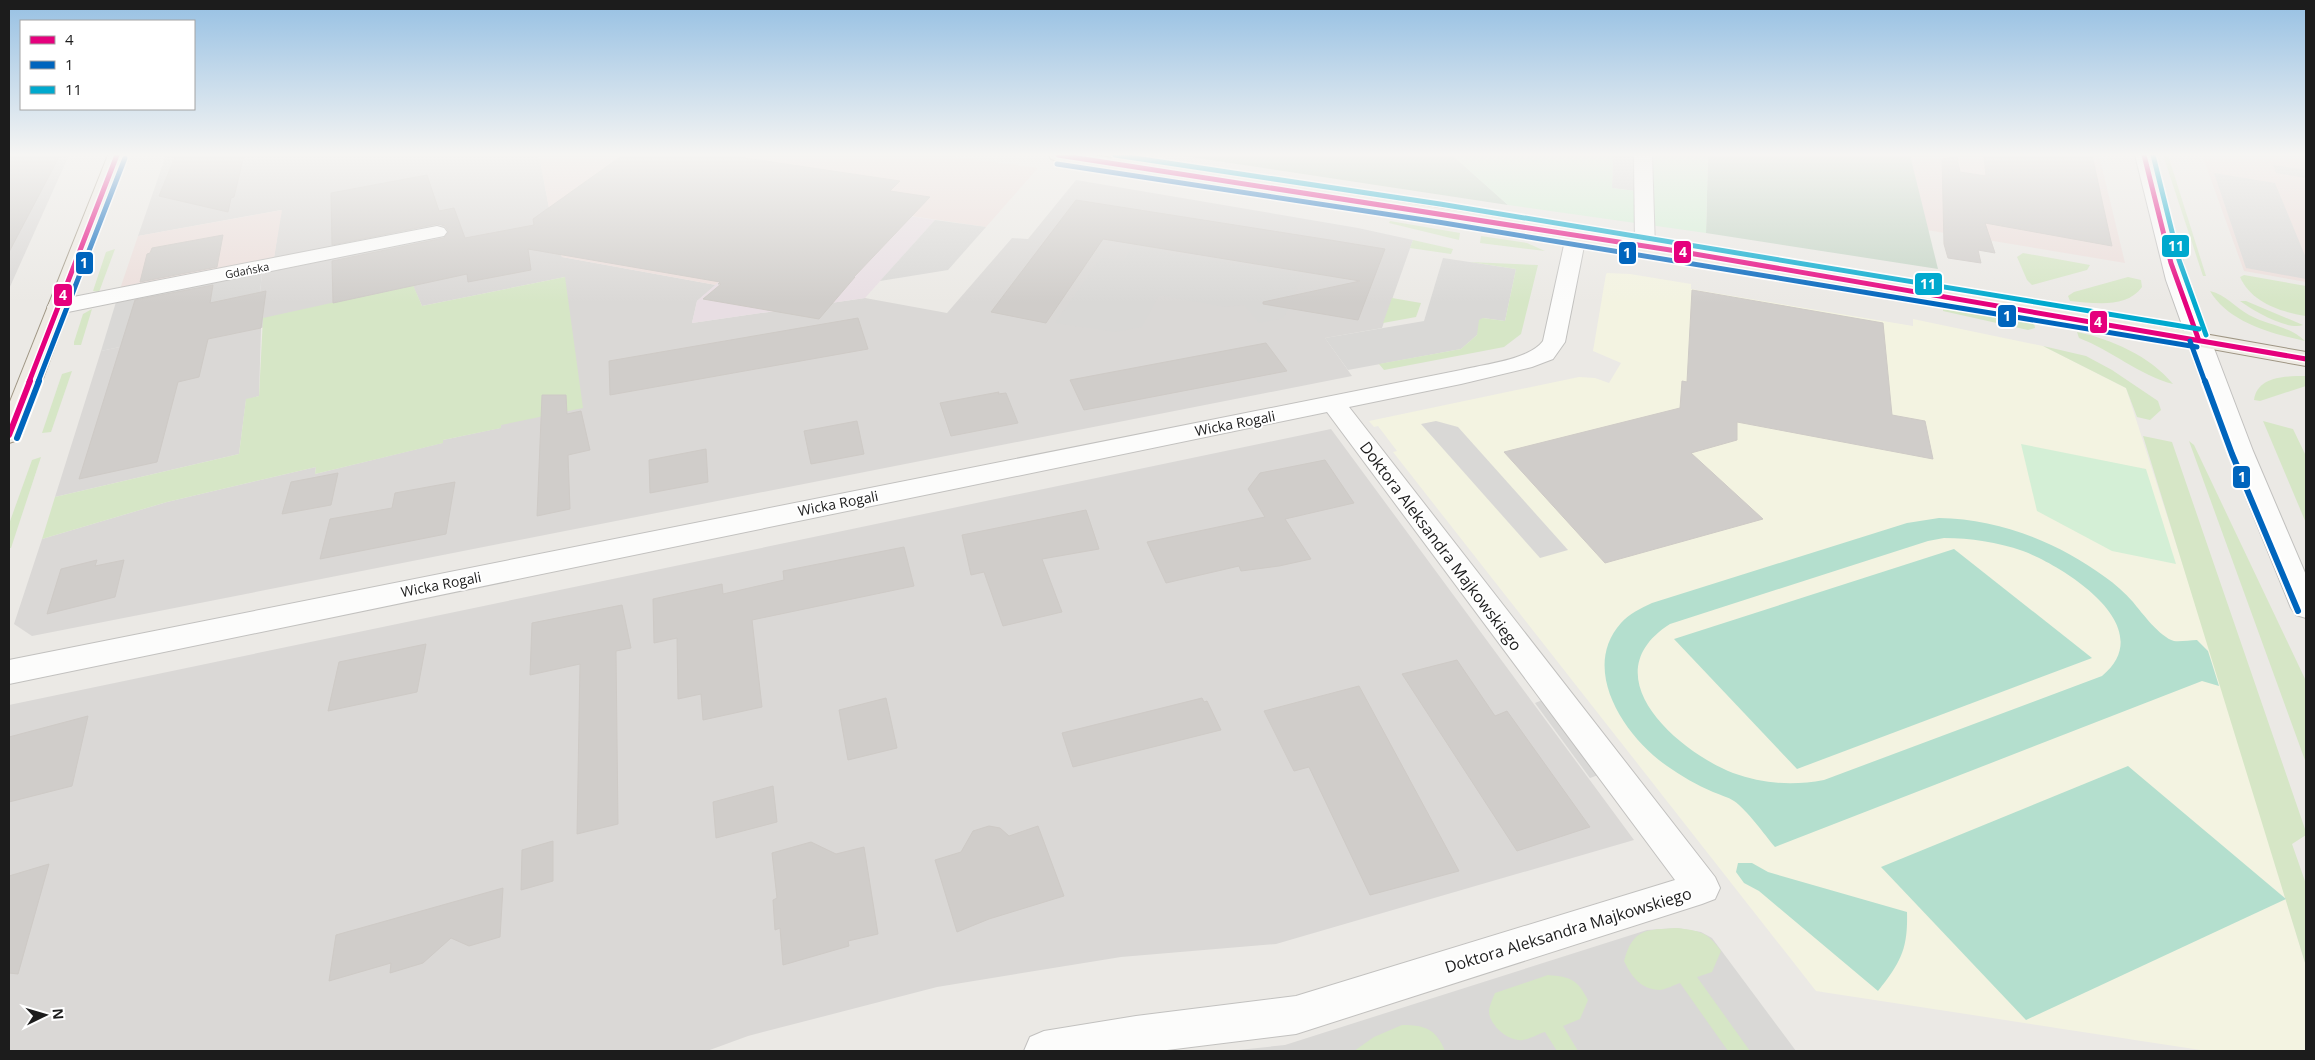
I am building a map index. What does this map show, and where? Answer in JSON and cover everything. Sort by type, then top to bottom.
[{"type":"main road","points":[[9,435],[98,204]]},
{"type":"main road","points":[[1374,204],[2198,338],[2306,358]]},
{"type":"street","points":[[1644,204],[1645,248]]},
{"type":"street","points":[[2156,204],[2171,263],[2198,338],[2240,451],[2306,608]]},
{"type":"street","name":"Gdańska","points":[[58,307],[437,232]]},
{"type":"street","name":"Wicka Rogali","points":[[9,672],[1502,368],[1545,354],[1554,342],[1576,236]]},
{"type":"street","name":"Doktora Aleksandra Majkowskiego","points":[[1044,1051],[1136,1035],[1296,1015],[1702,888],[1333,403]]},
{"type":"shaded area","points":[[9,204],[47,204],[9,289]]},
{"type":"shaded area","points":[[149,204],[548,204],[555,240],[562,257],[716,285],[697,301],[692,323],[865,298],[947,313],[1012,238],[1028,239],[1056,204],[1220,204],[1358,228],[1413,240],[1382,328],[1325,338],[1352,376],[32,636],[14,624],[42,539],[167,502],[316,467],[315,474],[442,443],[443,440],[500,428],[565,277],[422,306],[413,286],[261,328],[259,396],[246,400],[239,454],[55,497],[101,351],[223,325],[260,293],[262,273],[444,237],[442,224],[274,258],[281,210],[138,236]]},
{"type":"shaded area","points":[[548,204],[806,204],[716,285],[562,257],[555,240]]},
{"type":"shaded area","points":[[806,204],[833,204],[935,220],[865,298],[692,323],[697,301]]},
{"type":"shaded area","points":[[833,204],[1006,204],[986,227]]},
{"type":"shaded area","points":[[1707,204],[1922,204],[1938,269],[1706,233]]},
{"type":"shaded area","points":[[1921,204],[2111,204],[2125,263],[1927,230]]},
{"type":"shaded area","points":[[2220,204],[2306,204],[2306,282],[2244,271]]},
{"type":"shaded area","points":[[2225,204],[2284,204],[2306,258],[2306,279],[2246,268]]},
{"type":"shaded area","points":[[282,210],[274,258],[120,289],[138,236]]},
{"type":"shaded area","points":[[935,220],[986,227],[948,270],[880,281]]},
{"type":"shaded area","points":[[1133,247],[1303,275],[1284,318],[1259,323],[1244,305],[1224,307],[1159,295],[1142,327],[1116,332],[1055,323],[1101,258],[1124,261]]},
{"type":"shaded area","points":[[1443,258],[1516,269],[1505,321],[1483,318],[1477,335],[1461,349],[1348,370],[1325,338],[1424,321]]},
{"type":"shaded area","points":[[262,273],[260,293],[223,325],[101,351],[116,302]]},
{"type":"shaded area","points":[[1607,273],[1630,274],[1691,284],[1691,289],[1913,326],[1913,319],[2043,346],[2126,388],[2222,687],[2306,966],[2306,1051],[2207,1051],[1816,991],[1393,452],[1397,451],[1378,426],[1374,427],[1369,421],[1579,377],[1595,378],[1609,383],[1621,363],[1593,351]]},
{"type":"shaded area","points":[[1436,421],[1458,427],[1568,550],[1540,558],[1421,424]]},
{"type":"shaded area","points":[[1331,429],[1634,840],[1276,944],[1121,957],[937,987],[748,1036],[707,1051],[9,1051],[9,705]]},
{"type":"shaded area","points":[[1545,699],[1601,774],[1590,778],[1535,703]]},
{"type":"shaded area","points":[[1677,928],[1701,932],[1712,938],[1796,1051],[1229,1051],[1285,1045],[1647,930]]},
{"type":"green space","points":[[1707,204],[1706,233],[1508,205]]},
{"type":"green space","points":[[2179,204],[2184,204],[2206,276],[2203,276]]},
{"type":"green space","points":[[1390,221],[1460,233],[1459,240],[1389,223]]},
{"type":"green space","points":[[1481,236],[1527,243],[1545,251],[1480,243]]},
{"type":"green space","points":[[1413,240],[1453,249],[1451,254],[1410,248]]},
{"type":"green space","points":[[115,249],[99,292],[93,291],[106,252]]},
{"type":"green space","points":[[2023,253],[2090,265],[2087,270],[2032,285],[2027,280],[2017,257]]},
{"type":"green space","points":[[1470,262],[1538,265],[1521,334],[1504,347],[1384,370],[1379,364],[1461,349],[1477,335],[1479,320],[1483,318],[1505,321],[1516,269]]},
{"type":"green space","points":[[2244,275],[2306,286],[2306,316],[2286,312],[2259,299],[2245,286],[2240,277]]},
{"type":"green space","points":[[565,277],[583,408],[501,425],[501,428],[443,440],[443,443],[315,474],[316,467],[167,502],[42,539],[55,497],[239,454],[246,399],[259,396],[263,318],[413,285],[422,306]]},
{"type":"green space","points":[[2128,277],[2141,280],[2142,287],[2135,294],[2119,302],[2070,301],[2068,296],[2074,292]]},
{"type":"green space","points":[[2210,291],[2226,298],[2249,315],[2292,332],[2305,341],[2279,335],[2239,319],[2218,302]]},
{"type":"green space","points":[[1392,298],[1421,303],[1416,317],[1383,323]]},
{"type":"green space","points":[[2240,301],[2246,301],[2303,325],[2296,326],[2280,322],[2261,314]]},
{"type":"green space","points":[[92,309],[81,345],[74,345],[83,314]]},
{"type":"green space","points":[[1943,309],[2034,323],[2035,328],[2028,330],[1943,311]]},
{"type":"green space","points":[[2077,332],[2103,339],[2129,350],[2153,365],[2173,384],[2148,375],[2079,338]]},
{"type":"green space","points":[[2043,346],[2086,356],[2112,370],[2158,401],[2161,410],[2150,420],[2137,417],[2126,388]]},
{"type":"green space","points":[[72,371],[51,432],[42,433],[62,374]]},
{"type":"green space","points":[[2306,376],[2306,386],[2260,401],[2254,400],[2256,392],[2267,382],[2282,377]]},
{"type":"green space","points":[[2263,421],[2293,429],[2306,456],[2306,523]]},
{"type":"green space","points":[[2143,436],[2172,442],[2306,832],[2306,835],[2292,844],[2306,884],[2306,966]]},
{"type":"green space","points":[[2189,441],[2194,445],[2306,681],[2306,763]]},
{"type":"green space","points":[[2021,444],[2146,469],[2176,564],[2112,551],[2037,511]]},
{"type":"green space","points":[[41,457],[11,548],[9,548],[9,524],[32,460]]},
{"type":"green space","points":[[1939,518],[1984,523],[2026,535],[2067,553],[2087,564],[2116,586],[2163,635],[2174,641],[2197,640],[2208,651],[2219,686],[2202,681],[1775,847],[1739,805],[1667,766],[1652,754],[1623,721],[1613,702],[1606,682],[1605,661],[1609,641],[1624,620],[1652,603],[1907,523]],"holes":[[[1954,538],[1994,543],[2023,551],[2061,570],[2100,601],[2114,619],[2120,638],[2117,657],[2102,676],[1824,780],[1801,783],[1767,782],[1733,773],[1688,748],[1667,730],[1650,709],[1640,688],[1638,666],[1647,644],[1670,624],[1928,541]]]},
{"type":"green space","points":[[1954,549],[2092,658],[1797,769],[1674,639]]},
{"type":"green space","points":[[2128,766],[2286,899],[2026,1020],[1881,867]]},
{"type":"green space","points":[[1738,863],[1752,863],[1768,872],[1907,912],[1906,936],[1902,954],[1898,963],[1878,991],[1759,891],[1744,883],[1736,872]]},
{"type":"green space","points":[[1677,928],[1702,933],[1711,939],[1721,951],[1712,972],[1697,977],[1750,1051],[1728,1051],[1680,983],[1660,990],[1647,988],[1630,972],[1624,961],[1632,942],[1637,937],[1642,933],[1657,929]]},
{"type":"green space","points":[[1548,975],[1568,978],[1577,983],[1588,1000],[1580,1019],[1563,1026],[1578,1051],[1557,1051],[1545,1032],[1523,1040],[1506,1036],[1497,1028],[1490,1017],[1490,1007],[1495,993]]},
{"type":"green space","points":[[1402,1025],[1423,1027],[1434,1033],[1445,1051],[1354,1051],[1374,1037]]},
{"type":"building","points":[[9,204],[34,204],[9,252]]},
{"type":"building","points":[[196,204],[230,204],[228,212]]},
{"type":"building","points":[[331,204],[437,204],[439,211],[454,208],[465,238],[534,225],[533,219],[553,204],[923,204],[854,277],[819,319],[703,299],[721,284],[718,284],[720,282],[528,249],[531,270],[468,282],[467,274],[333,303],[332,261],[444,238],[449,232],[445,226],[437,224],[332,245]]},
{"type":"building","points":[[1073,204],[1104,204],[1385,249],[1358,320],[1263,304],[1263,302],[1360,281],[1103,239],[1046,323],[991,312]]},
{"type":"building","points":[[1943,204],[2103,204],[2112,246],[1985,223],[1995,253],[1978,250],[1981,263],[1948,258],[1944,244]]},
{"type":"building","points":[[223,235],[217,267],[140,282],[147,254],[150,253],[152,248]]},
{"type":"building","points":[[213,285],[210,303],[266,291],[261,328],[208,339],[199,377],[178,382],[157,462],[79,479],[135,300]]},
{"type":"building","points":[[1692,290],[1883,323],[1892,415],[1925,421],[1933,459],[1737,422],[1737,440],[1691,453],[1763,519],[1605,563],[1504,452],[1680,408],[1682,381],[1687,382]]},
{"type":"building","points":[[858,318],[868,349],[610,395],[609,361]]},
{"type":"building","points":[[1266,343],[1287,371],[1084,410],[1070,380]]},
{"type":"building","points":[[999,392],[998,394],[1006,393],[1018,423],[951,436],[940,403]]},
{"type":"building","points":[[542,395],[566,395],[567,414],[581,411],[590,450],[568,455],[570,509],[537,516]]},
{"type":"building","points":[[857,421],[864,454],[811,464],[804,431]]},
{"type":"building","points":[[706,449],[708,482],[650,493],[649,460]]},
{"type":"building","points":[[1325,460],[1354,503],[1285,519],[1311,559],[1241,571],[1239,566],[1166,583],[1147,542],[1265,517],[1248,489],[1260,473]]},
{"type":"building","points":[[338,473],[331,505],[282,514],[291,482]]},
{"type":"building","points":[[455,482],[446,534],[320,559],[330,519],[392,508],[395,493]]},
{"type":"building","points":[[1086,510],[1099,549],[1042,559],[1062,612],[1003,626],[984,572],[971,575],[962,535]]},
{"type":"building","points":[[904,547],[914,586],[752,620],[762,707],[703,720],[701,694],[678,699],[677,638],[654,643],[653,599],[722,584],[723,594],[784,580],[783,571]]},
{"type":"building","points":[[97,560],[95,566],[124,560],[115,597],[47,614],[61,569]]},
{"type":"building","points":[[622,605],[631,648],[616,651],[618,824],[577,834],[580,664],[530,675],[532,623]]},
{"type":"building","points":[[426,644],[417,692],[328,711],[339,662]]},
{"type":"building","points":[[1457,660],[1495,716],[1507,711],[1590,827],[1517,851],[1402,674]]},
{"type":"building","points":[[1359,686],[1459,871],[1370,895],[1309,767],[1294,771],[1264,711]]},
{"type":"building","points":[[886,698],[897,748],[848,760],[839,710]]},
{"type":"building","points":[[1202,698],[1204,702],[1207,701],[1221,730],[1073,767],[1062,733]]},
{"type":"building","points":[[88,716],[72,786],[9,802],[9,737]]},
{"type":"building","points":[[773,786],[777,822],[716,838],[713,802]]},
{"type":"building","points":[[989,826],[1000,828],[1009,836],[1038,826],[1064,896],[989,919],[957,932],[935,860],[961,852],[973,831]]},
{"type":"building","points":[[553,841],[553,881],[521,890],[522,850]]},
{"type":"building","points":[[811,842],[836,854],[864,847],[878,934],[848,941],[849,946],[783,965],[780,928],[775,930],[773,900],[777,898],[772,853]]},
{"type":"building","points":[[49,864],[18,974],[9,973],[9,876]]},
{"type":"building","points":[[503,888],[500,937],[469,946],[451,938],[423,963],[390,973],[391,963],[329,981],[336,935]]},
{"type":"transit line","name":"4","points":[[9,435],[98,204]]},
{"type":"transit line","name":"1","points":[[17,438],[107,204]]},
{"type":"transit line","name":"1","points":[[1323,204],[2197,347]]},
{"type":"transit line","name":"4","points":[[1380,204],[1995,304],[2306,359]]},
{"type":"transit line","name":"11","points":[[1443,204],[2199,329]]},
{"type":"transit line","name":"4","points":[[2156,204],[2171,263],[2198,338]]},
{"type":"transit line","name":"11","points":[[2165,204],[2179,260],[2206,335]]},
{"type":"transit line","name":"1","points":[[2190,341],[2232,454],[2298,611]]}]
